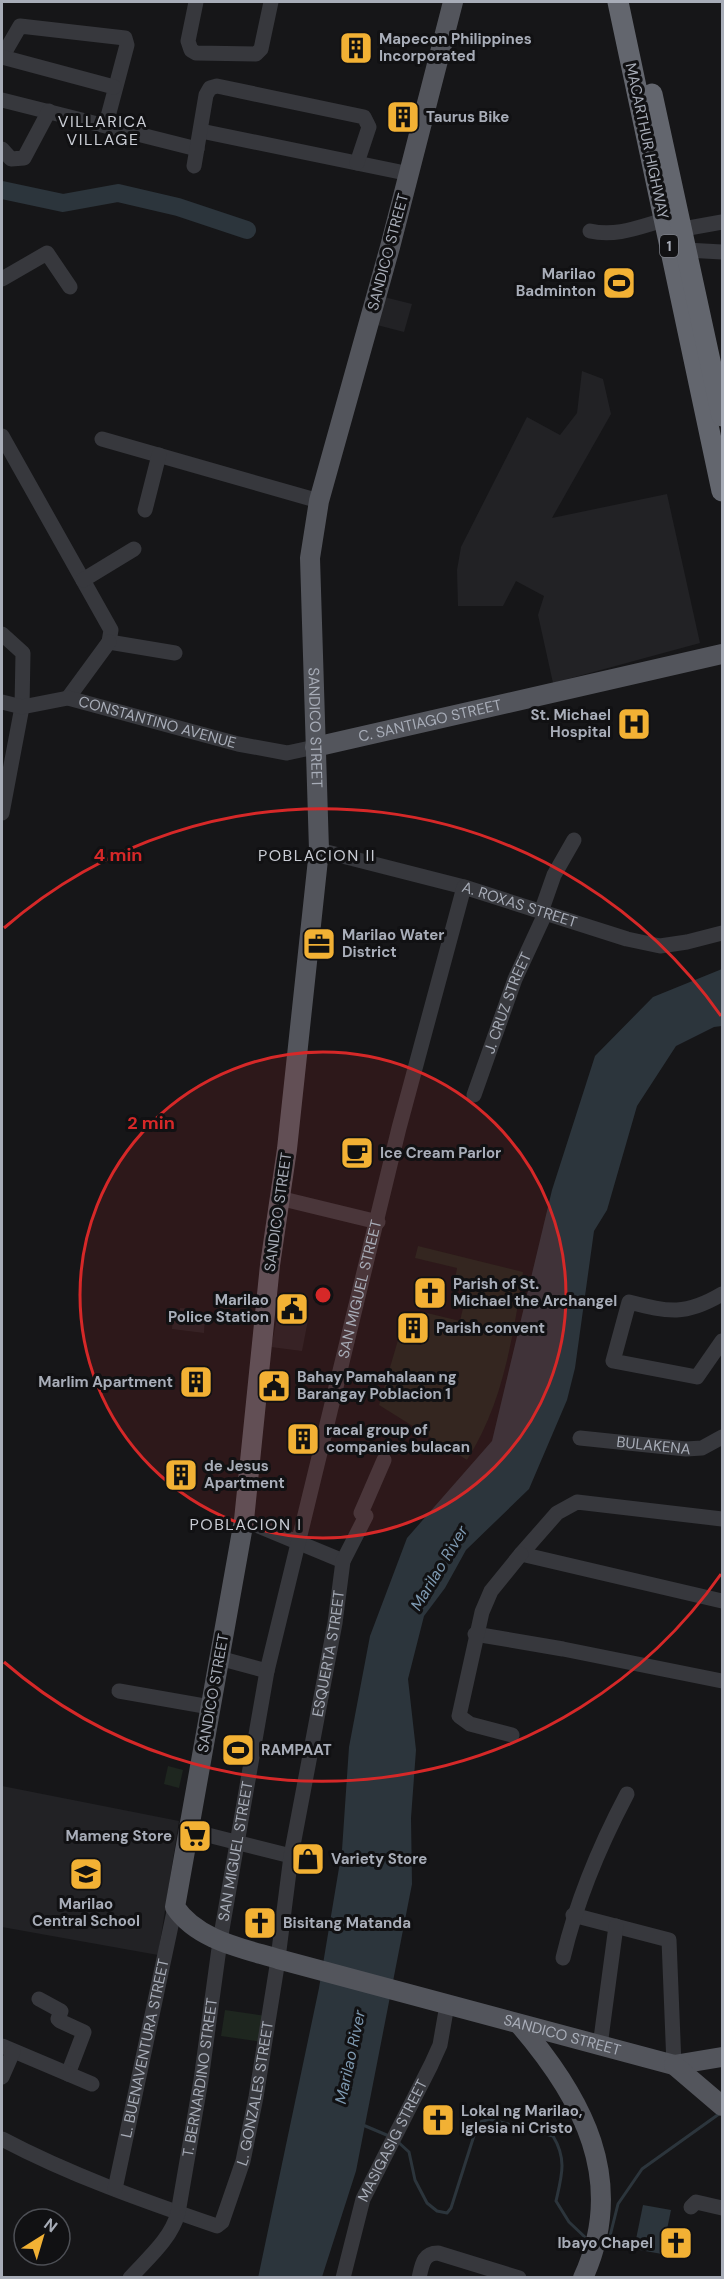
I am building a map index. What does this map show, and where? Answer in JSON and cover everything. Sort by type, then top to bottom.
[{"type":"highway","name":"MACARTHUR HIGHWAY","points":[[618,2],[670,227],[723,491]]},
{"type":"highway","name":"MACARTHUR HIGHWAY","points":[[632,2],[670,227],[686,250],[723,416]]},
{"type":"main road","name":"SANDICO STREET","points":[[453,2],[410,174],[319,501],[310,558],[319,850],[270,1265],[244,1520],[175,1907],[195,1928],[220,1941],[278,1959],[674,2065],[723,2057]]},
{"type":"main road","name":"C. SANTIAGO STREET","points":[[315,747],[723,654]]},
{"type":"main road","points":[[519,2024],[549,2058],[569,2090],[594,2142],[600,2206],[594,2249],[583,2277]]},
{"type":"main road","name":"SANDICO STREET","points":[[674,2065],[723,2106]]},
{"type":"street","points":[[196,2],[188,41],[191,50],[252,54],[261,49],[271,2]]},
{"type":"street","points":[[106,124],[127,45],[122,37],[20,26],[2,57],[114,87]]},
{"type":"street","points":[[194,165],[206,94],[210,88],[217,87],[364,117],[369,127],[357,163]]},
{"type":"street","points":[[2,100],[106,124],[197,149]]},
{"type":"street","points":[[2,149],[11,159],[24,158],[49,111]]},
{"type":"street","points":[[201,131],[410,174]]},
{"type":"street","points":[[590,231],[604,234],[723,222]]},
{"type":"street","points":[[686,250],[723,252]]},
{"type":"street","points":[[2,279],[47,253],[70,287]]},
{"type":"street","points":[[2,436],[111,630],[109,642],[68,698]]},
{"type":"street","points":[[102,439],[319,501]]},
{"type":"street","points":[[145,510],[159,455]]},
{"type":"street","points":[[83,580],[134,549]]},
{"type":"street","points":[[2,634],[23,652],[22,707],[5,782],[2,813]]},
{"type":"street","points":[[109,642],[175,653]]},
{"type":"street","name":"CONSTANTINO AVENUE","points":[[2,702],[22,707],[68,698],[248,746],[287,753],[315,747]]},
{"type":"street","name":"J. CRUZ STREET","points":[[474,1095],[515,979],[543,913],[554,876],[574,840]]},
{"type":"street","name":"A. ROXAS STREET","points":[[319,850],[464,887],[627,939],[660,946],[723,933]]},
{"type":"street","name":"SAN MIGUEL STREET","points":[[220,1941],[267,1671],[399,1128],[464,887]]},
{"type":"street","points":[[279,1198],[378,1222]]},
{"type":"street","points":[[723,1294],[688,1310],[667,1311],[629,1302],[613,1361],[697,1377],[723,1341]]},
{"type":"street","name":"BULAKENA","points":[[580,1438],[686,1449],[702,1448],[723,1437]]},
{"type":"street","name":"ESQUERTA STREET","points":[[278,1959],[291,1856],[336,1614],[343,1561],[366,1516],[361,1513],[384,1460]]},
{"type":"street","points":[[512,1735],[470,1724],[459,1716],[475,1635],[492,1592],[557,1513],[577,1502],[723,1519]]},
{"type":"street","points":[[244,1520],[343,1561]]},
{"type":"street","points":[[521,1554],[723,1601]]},
{"type":"street","points":[[475,1635],[562,1648],[723,1681]]},
{"type":"street","points":[[219,1658],[267,1671]]},
{"type":"street","points":[[119,1691],[210,1707]]},
{"type":"street","points":[[563,1958],[573,1915],[607,1832],[627,1794]]},
{"type":"street","points":[[188,1830],[291,1856]]},
{"type":"street","name":"L. BUENAVENTURA STREET","points":[[115,2189],[175,1907]]},
{"type":"street","points":[[573,1915],[669,1940],[674,2065]]},
{"type":"street","points":[[600,2046],[616,1926]]},
{"type":"street","name":"T. BERNARDINO STREET","points":[[130,2277],[166,2239],[175,2225],[201,2080],[220,1941]]},
{"type":"street","name":"L. GONZALES STREET","points":[[178,2213],[219,2225],[243,2161],[256,2097],[278,1959]]},
{"type":"street","points":[[39,1999],[61,2011],[59,2020],[84,2032],[68,2074]]},
{"type":"street","name":"MASIGASIG STREET","points":[[343,2277],[363,2199],[440,2045],[447,2005]]},
{"type":"street","points":[[2,2077],[7,2049],[92,2084]]},
{"type":"street","points":[[2,2139],[45,2162],[178,2213]]},
{"type":"street","points":[[691,2207],[696,2202],[723,2208]]},
{"type":"street","points":[[418,2277],[424,2259],[430,2253],[438,2253],[483,2272],[519,2277]]},
{"type":"shaded area","points":[[384,297],[412,304],[404,332],[377,325]]},
{"type":"shaded area","points":[[582,371],[603,379],[611,414],[552,518],[667,494],[700,643],[553,683],[538,615],[544,596],[516,581],[503,606],[458,606],[457,570],[461,547],[527,417],[560,435],[577,413]]},
{"type":"shaded area","points":[[418,1246],[523,1272],[515,1321],[498,1393],[490,1416],[467,1460],[379,1405],[398,1340],[421,1345],[427,1313],[460,1321],[469,1282],[455,1279],[457,1268],[415,1258]]},
{"type":"shaded area","points":[[180,1308],[192,1309],[192,1316],[205,1318],[204,1333],[172,1329],[174,1311],[180,1312]]},
{"type":"shaded area","points":[[278,1314],[308,1320],[302,1351],[271,1347]]},
{"type":"shaded area","points":[[168,1766],[183,1770],[179,1788],[164,1784]]},
{"type":"shaded area","name":"Marilao Central School","points":[[2,1786],[179,1821],[158,1955],[2,1927]]},
{"type":"shaded area","points":[[225,2010],[266,2016],[262,2042],[221,2036]]},
{"type":"water","name":"Marilao River","points":[[722,969],[722,1026],[714,1027],[676,1046],[637,1106],[607,1210],[594,1231],[575,1368],[567,1400],[529,1489],[466,1550],[445,1588],[424,1616],[408,1679],[416,1750],[411,1818],[412,1884],[356,2171],[322,2277],[258,2278],[319,1988],[342,1850],[349,1747],[370,1636],[407,1538],[492,1441],[552,1190],[595,1056],[653,997]]},
{"type":"water","points":[[643,2205],[671,2210],[662,2254],[634,2249]]},
{"type":"waterway","points":[[2,190],[63,203],[118,193],[178,207],[247,230]]},
{"type":"waterway","points":[[602,2242],[610,2236],[618,2204],[642,2169],[719,2114]]},
{"type":"waterway","points":[[397,2141],[409,2152],[415,2180],[427,2203],[437,2211],[447,2213],[451,2208],[478,2123],[489,2119],[553,2136],[562,2160],[556,2201],[569,2222],[588,2240]]},
{"type":"waterway","points":[[363,2125],[389,2136]]},
{"type":"place","name":"Mapecon Philippines Incorporated","points":[[356,48]]},
{"type":"place","name":"Taurus Bike","points":[[403,117]]},
{"type":"place","name":"Marilao Badminton","points":[[619,283]]},
{"type":"place","name":"St. Michael Hospital","points":[[634,724]]},
{"type":"place","name":"Marilao Water District","points":[[319,944]]},
{"type":"place","name":"Ice Cream Parlor","points":[[357,1153]]},
{"type":"place","name":"Parish of St. Michael the Archangel","points":[[430,1293]]},
{"type":"place","name":"Marilao Police Station","points":[[292,1309]]},
{"type":"place","name":"Parish convent","points":[[413,1328]]},
{"type":"place","name":"Marlim Apartment","points":[[196,1382]]},
{"type":"place","name":"Bahay Pamahalaan ng Barangay Poblacion 1","points":[[274,1386]]},
{"type":"place","name":"racal group of companies bulacan","points":[[303,1439]]},
{"type":"place","name":"de Jesus Apartment","points":[[181,1475]]},
{"type":"place","name":"RAMPAAT","points":[[238,1750]]},
{"type":"place","name":"Mameng Store","points":[[195,1836]]},
{"type":"place","name":"Variety Store","points":[[308,1859]]},
{"type":"place","name":"Marilao Central School","points":[[86,1874]]},
{"type":"place","name":"Bisitang Matanda","points":[[260,1923]]},
{"type":"place","name":"Lokal ng Marilao, Iglesia ni Cristo","points":[[438,2120]]},
{"type":"place","name":"Ibayo Chapel","points":[[676,2243]]},
{"type":"district","name":"VILLARICA VILLAGE","points":[[103,130]]},
{"type":"district","name":"POBLACION II","points":[[317,855]]},
{"type":"district","name":"POBLACION I","points":[[246,1524]]}]
